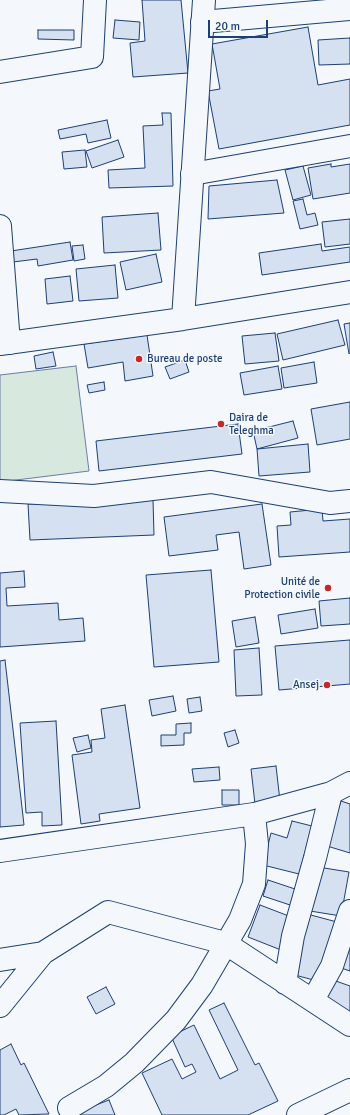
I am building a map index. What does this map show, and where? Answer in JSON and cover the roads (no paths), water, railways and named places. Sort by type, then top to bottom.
[{"type":"street","points":[[0,72],[92,57],[96,0]]},
{"type":"street","points":[[183,320],[204,0]]},
{"type":"street","points":[[202,22],[350,9]]},
{"type":"street","points":[[192,174],[350,146]]},
{"type":"street","points":[[0,226],[5,343],[183,320],[350,292]]},
{"type":"street","points":[[0,491],[94,496],[211,482],[330,503],[350,501]]},
{"type":"street","points":[[0,850],[254,814],[331,793],[350,783]]},
{"type":"street","points":[[285,983],[293,936],[315,858],[331,793]]},
{"type":"street","points":[[69,1108],[106,1086],[155,1043],[176,1020],[202,985],[225,943],[240,920],[254,884],[257,844],[254,814]]},
{"type":"street","points":[[313,1000],[332,966],[350,911]]},
{"type":"street","points":[[0,1006],[43,952],[108,912],[225,943],[350,1025]]},
{"type":"street","points":[[0,960],[43,952]]},
{"type":"street","points":[[298,1115],[350,1090]]},
{"type":"place","name":"Bureau de poste","points":[[139,359]]},
{"type":"place","name":"Daira de Teleghma","points":[[221,424]]},
{"type":"place","name":"Unité de Protection civile","points":[[328,588]]},
{"type":"place","name":"Ansej","points":[[327,685]]}]
